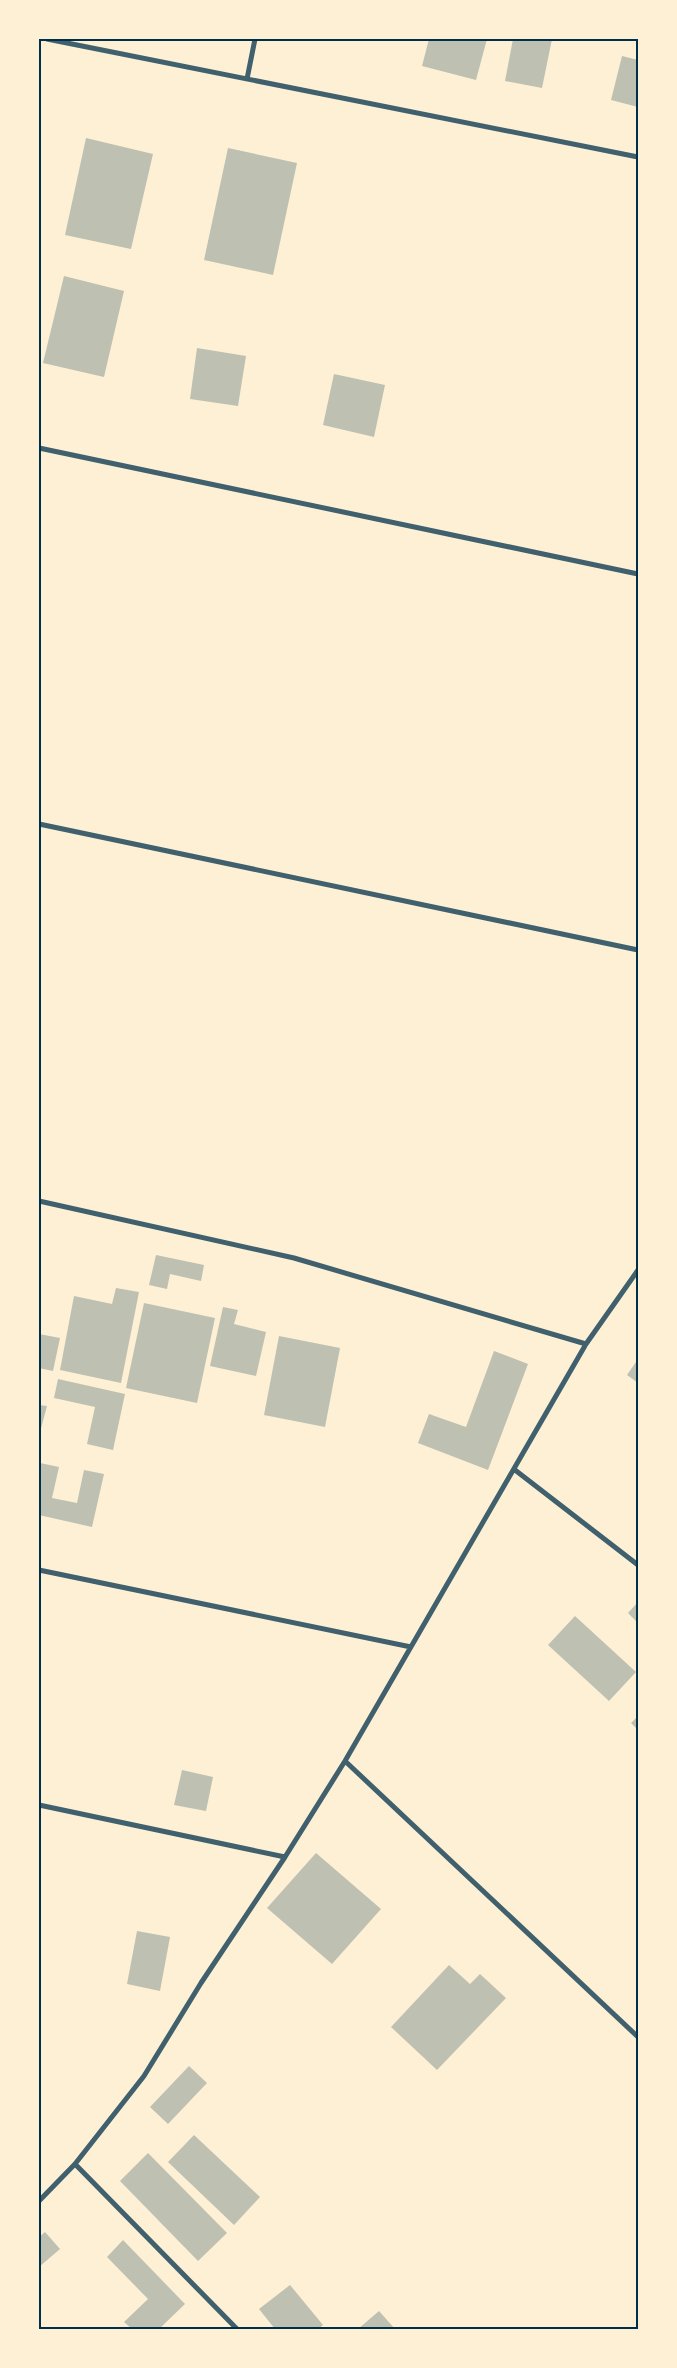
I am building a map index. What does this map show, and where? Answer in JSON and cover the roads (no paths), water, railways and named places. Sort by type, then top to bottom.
[{"type":"street","points":[[47,39],[638,157]]},
{"type":"street","points":[[247,79],[254,39]]},
{"type":"street","points":[[39,448],[638,574]]},
{"type":"street","points":[[39,824],[638,950]]},
{"type":"street","points":[[39,1201],[294,1258],[586,1344]]},
{"type":"street","points":[[39,2201],[75,2164],[144,2076],[201,1983],[285,1857],[346,1761],[586,1344],[638,1270]]},
{"type":"street","points":[[515,1470],[638,1565]]},
{"type":"street","points":[[39,1570],[411,1647]]},
{"type":"street","points":[[346,1761],[638,2037]]},
{"type":"street","points":[[39,1805],[285,1857]]},
{"type":"street","points":[[75,2164],[237,2329]]}]
